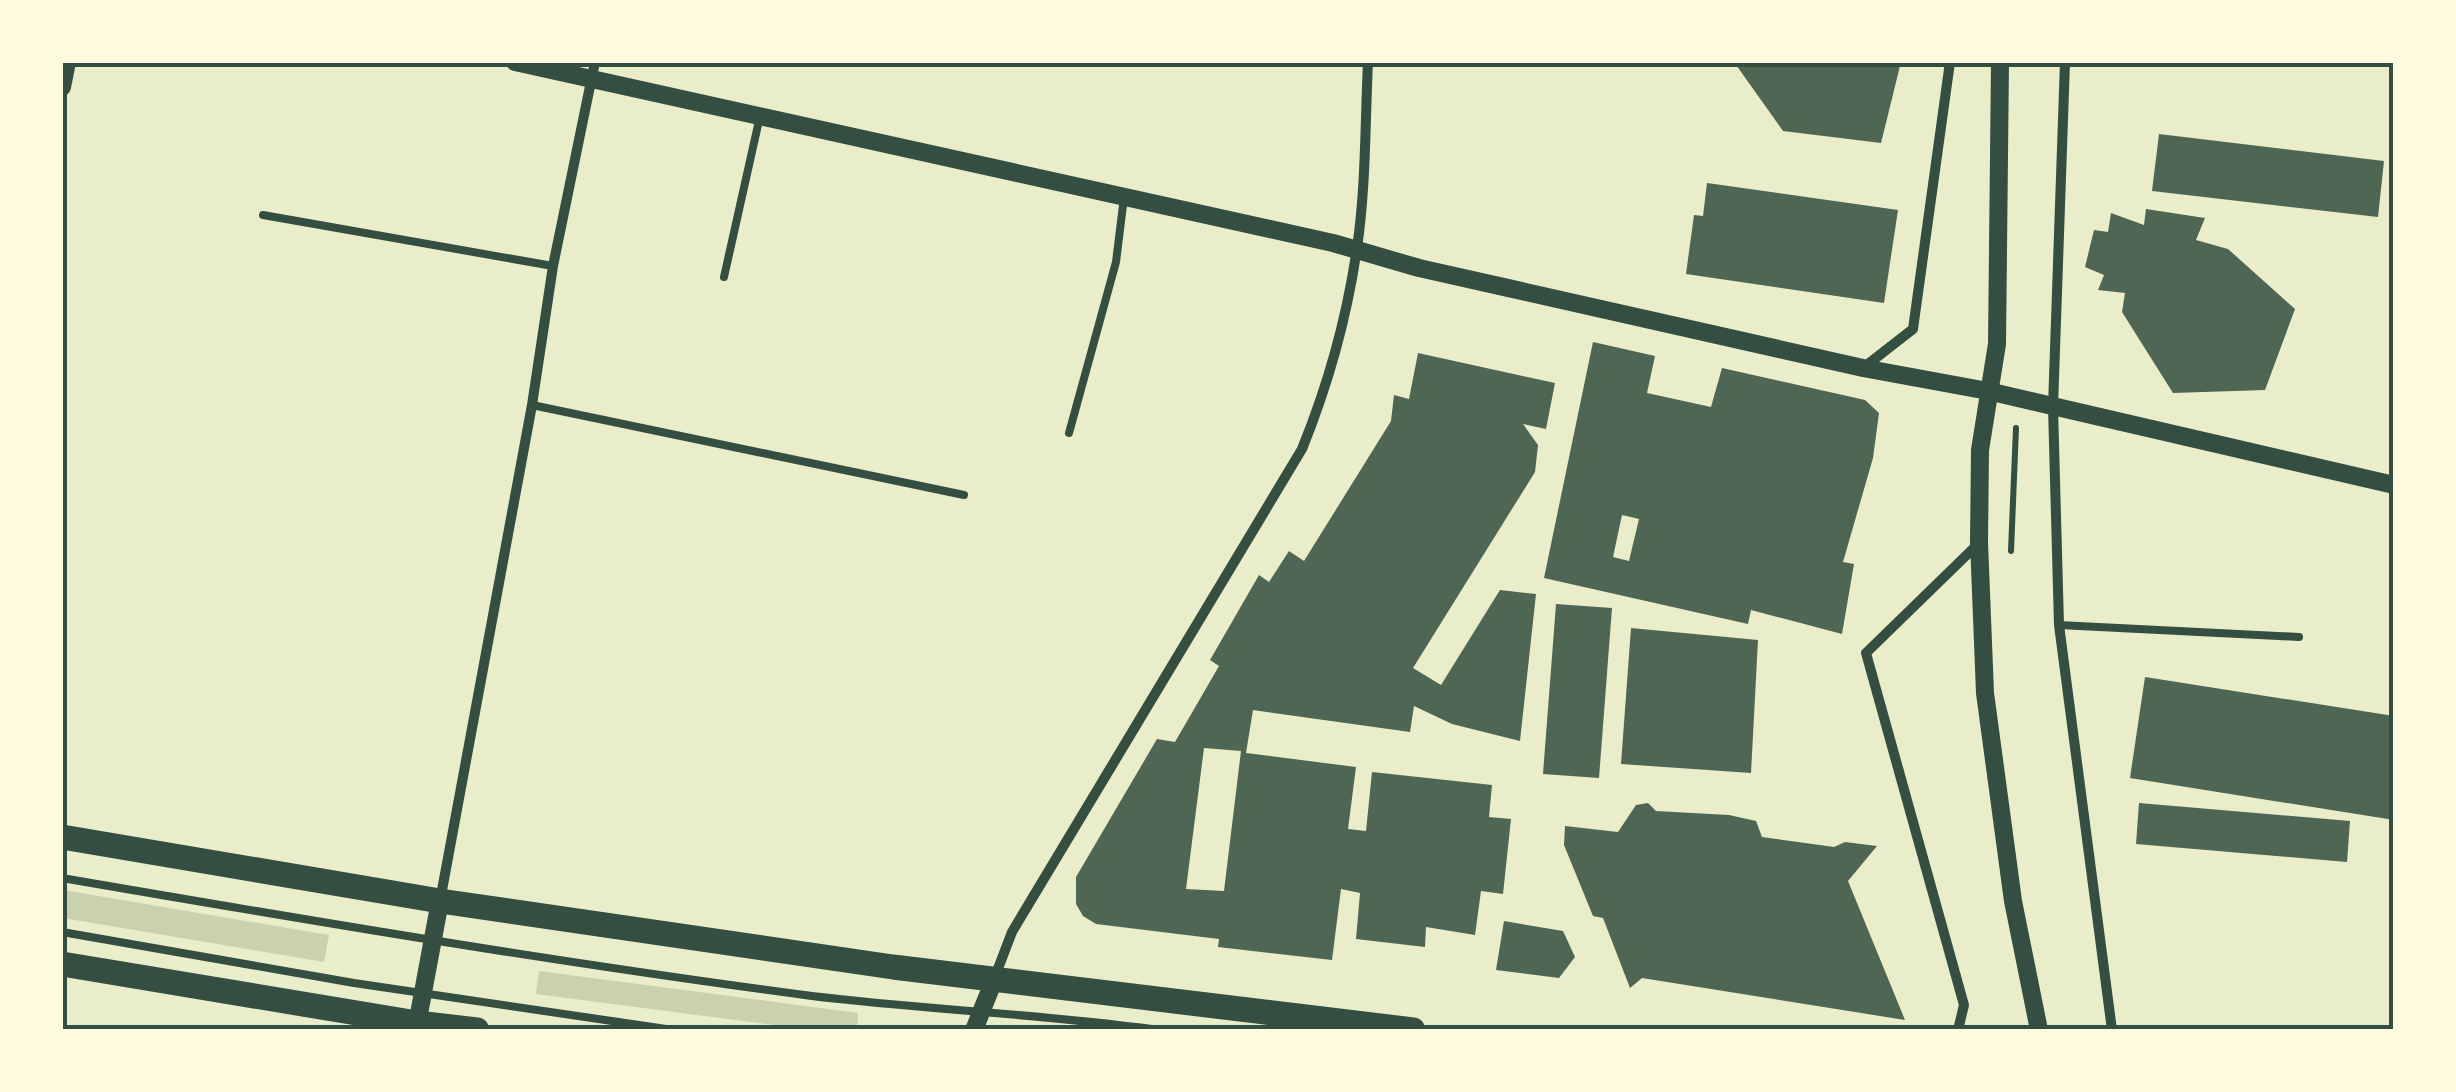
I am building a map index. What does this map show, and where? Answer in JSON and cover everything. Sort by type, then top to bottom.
[{"type":"main road","points":[[62,837],[440,901],[994,980],[1412,1030]]},
{"type":"main road","points":[[62,964],[417,1026],[476,1030]]},
{"type":"street","points":[[62,87],[67,62]]},
{"type":"street","points":[[515,62],[593,70],[760,116],[1357,248],[1418,268],[1863,368],[1988,391],[2222,443],[2394,485]]},
{"type":"street","points":[[977,1021],[1020,919],[1302,449],[1329,375],[1357,248],[1368,62]]},
{"type":"street","points":[[1863,368],[1913,328],[1950,62]]},
{"type":"street","points":[[2000,62],[1998,344],[1980,450],[1985,693],[2012,900],[2039,1030]]},
{"type":"street","points":[[2066,62],[2053,407],[2058,624],[2112,1030]]},
{"type":"street","points":[[417,1026],[532,405],[553,266],[593,70]]},
{"type":"street","points":[[1958,1030],[1964,1006],[1866,653],[1979,542]]},
{"type":"lane","points":[[724,277],[760,116]]},
{"type":"lane","points":[[1069,433],[1116,262],[1124,197]]},
{"type":"lane","points":[[263,214],[553,266]]},
{"type":"lane","points":[[532,405],[964,495]]},
{"type":"lane","points":[[2058,624],[2299,637]]},
{"type":"lane","points":[[62,878],[433,940],[977,1021],[1086,1020],[1159,1030]]},
{"type":"lane","points":[[62,932],[673,1030]]},
{"type":"path","points":[[2011,568],[2018,398]]},
{"type":"green space","points":[[63,890],[329,935],[324,962],[63,918]]},
{"type":"green space","points":[[539,971],[858,1013],[857,1029],[804,1029],[536,994]]},
{"type":"building","points":[[1734,62],[1901,62],[1881,143],[1783,131]]},
{"type":"building","points":[[2159,134],[2384,161],[2378,217],[2152,191]]},
{"type":"building","points":[[1707,183],[1898,210],[1884,303],[1686,274],[1694,215],[1703,216]]},
{"type":"building","points":[[2146,209],[2205,218],[2196,240],[2228,249],[2295,309],[2265,390],[2173,393],[2122,312],[2125,293],[2098,290],[2104,275],[2085,267],[2094,230],[2108,232],[2111,213],[2144,225]]},
{"type":"building","points":[[1593,342],[1655,356],[1647,393],[1711,407],[1722,368],[1865,400],[1879,413],[1873,458],[1843,562],[1854,564],[1842,634],[1751,610],[1748,624],[1544,578]],"holes":[[[1622,515],[1639,519],[1629,561],[1613,557]]]},
{"type":"building","points":[[1418,353],[1555,383],[1546,429],[1523,424],[1538,445],[1535,472],[1413,668],[1441,685],[1500,590],[1536,594],[1520,741],[1452,724],[1414,706],[1410,732],[1253,710],[1246,753],[1356,767],[1348,829],[1366,831],[1372,772],[1492,785],[1489,817],[1511,819],[1503,894],[1481,891],[1475,935],[1426,927],[1425,947],[1356,939],[1360,893],[1341,889],[1332,960],[1218,947],[1219,939],[1096,924],[1083,916],[1076,904],[1076,877],[1157,739],[1175,742],[1219,666],[1210,660],[1259,575],[1269,582],[1289,551],[1304,561],[1391,421],[1394,395],[1409,399]],"holes":[[[1204,748],[1241,751],[1224,891],[1186,889]]]},
{"type":"building","points":[[1556,604],[1612,608],[1599,778],[1543,774]]},
{"type":"building","points":[[1631,628],[1758,640],[1751,773],[1621,764]]},
{"type":"building","points":[[2145,677],[2394,716],[2394,820],[2130,778]]},
{"type":"building","points":[[1648,803],[1656,811],[1729,815],[1756,821],[1762,837],[1834,847],[1845,842],[1877,846],[1848,881],[1905,1020],[1642,978],[1630,988],[1603,918],[1593,916],[1564,845],[1565,826],[1618,832],[1636,805]]},
{"type":"building","points":[[2139,803],[2350,821],[2347,862],[2136,844]]},
{"type":"building","points":[[1504,921],[1563,931],[1575,957],[1559,978],[1496,970]]}]
